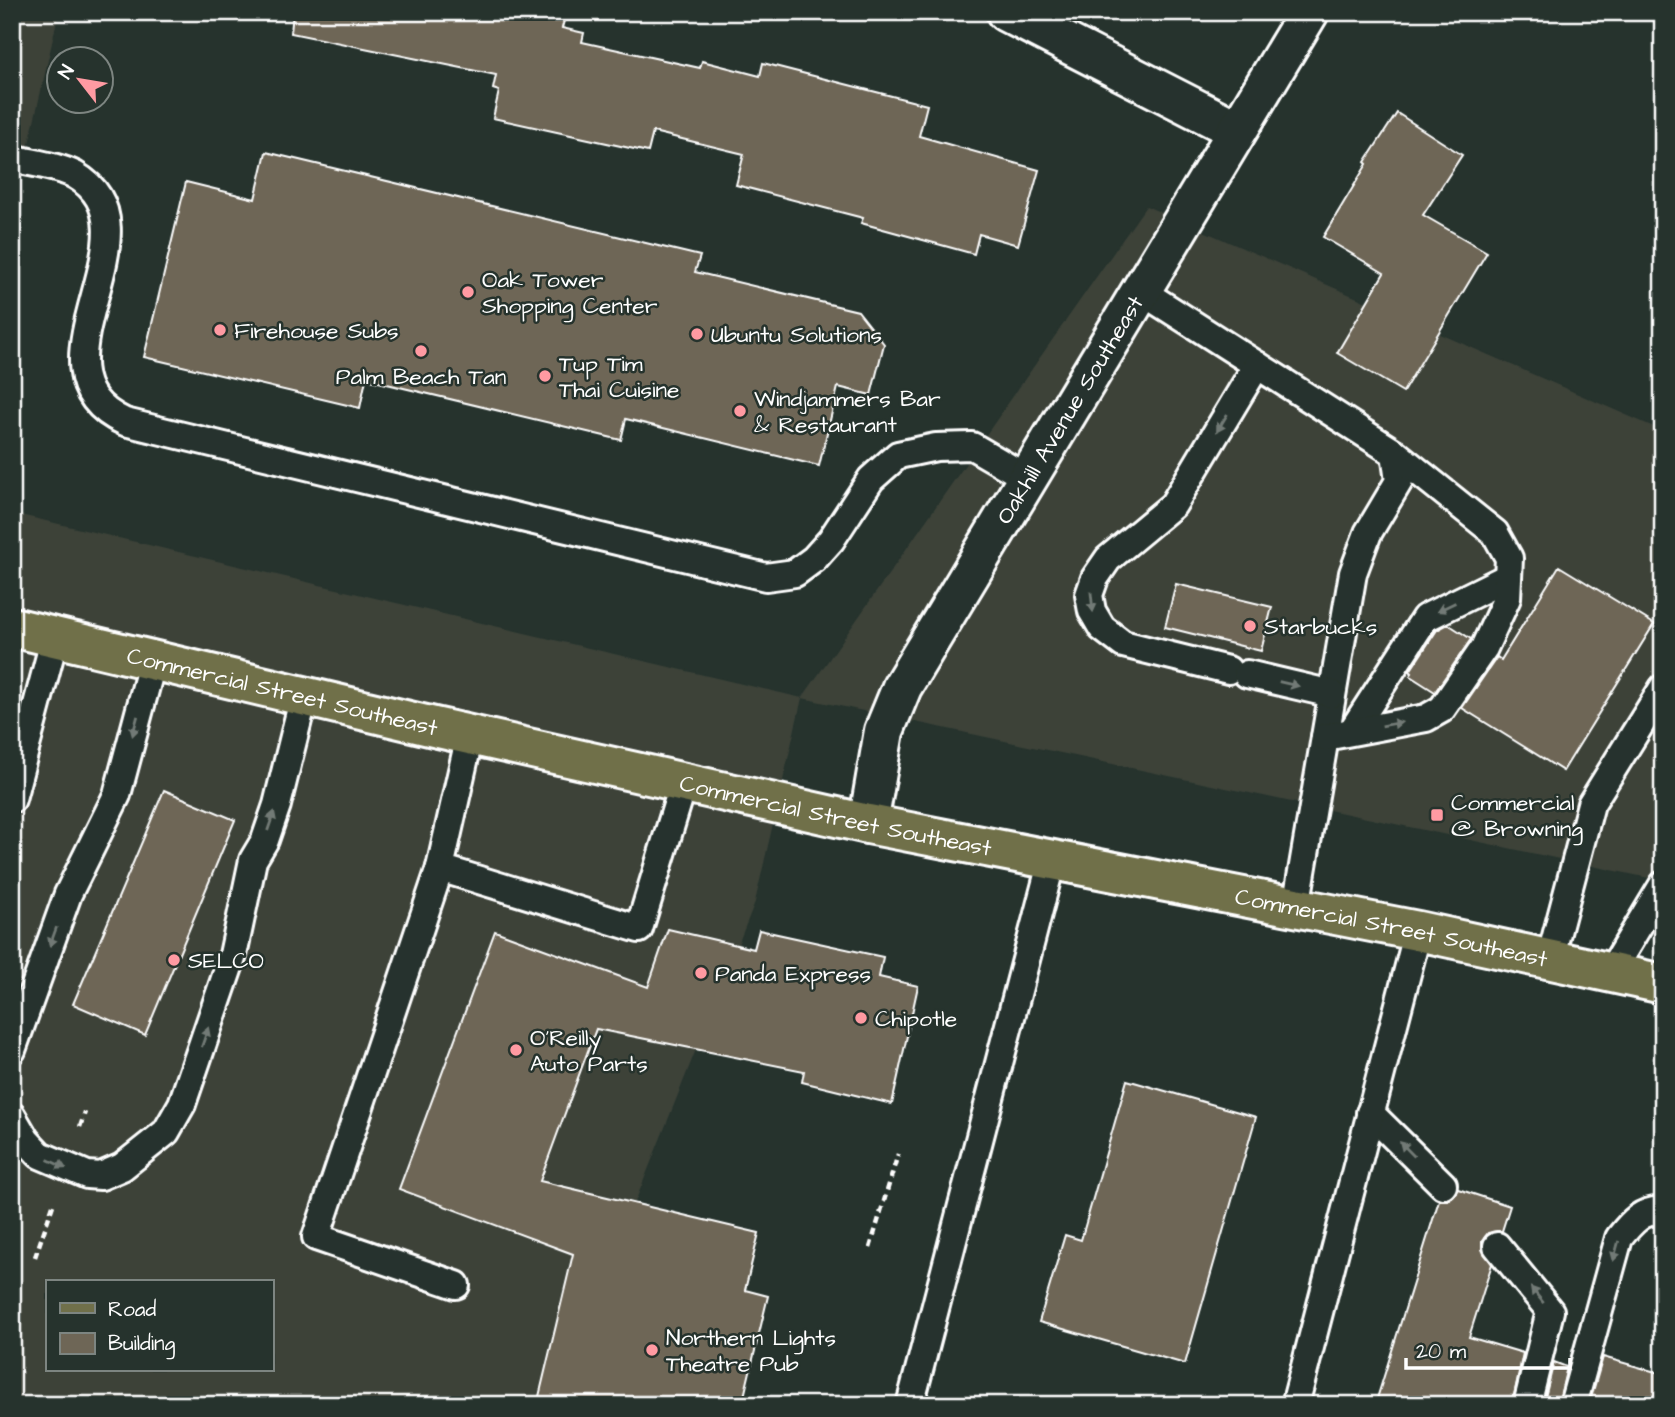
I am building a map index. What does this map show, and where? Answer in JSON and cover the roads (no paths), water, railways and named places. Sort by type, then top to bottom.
[{"type":"main road","name":"Commercial Street Southeast","points":[[12,627],[470,735],[868,824],[1418,931],[1663,984]]},
{"type":"street","points":[[1006,12],[1237,130]]},
{"type":"street","name":"Oakhill Avenue Southeast","points":[[868,824],[884,731],[902,687],[1309,12]]},
{"type":"lane","points":[[12,158],[74,175],[95,192],[104,214],[107,245],[80,364],[85,384],[96,402],[109,415],[125,422],[765,578],[795,573],[814,559],[831,540],[871,479],[898,455],[936,447],[972,446],[1027,478]]},
{"type":"lane","points":[[1140,290],[1395,453],[1495,533],[1509,558],[1507,598],[1484,648],[1442,709],[1426,718],[1325,737]]},
{"type":"lane","points":[[1257,365],[1173,505],[1108,559],[1095,578],[1089,594],[1092,611],[1102,628],[1123,644],[1332,694]]},
{"type":"lane","points":[[1296,907],[1353,573],[1368,533],[1399,481],[1395,453]]},
{"type":"lane","points":[[1352,732],[1425,618],[1508,577]]},
{"type":"lane","points":[[13,789],[55,637]]},
{"type":"lane","points":[[12,1050],[68,894],[117,795],[153,660]]},
{"type":"lane","points":[[1550,960],[1591,804],[1663,688]]},
{"type":"lane","points":[[12,1116],[26,1140],[40,1155],[87,1175],[101,1176],[122,1167],[166,1132],[182,1104],[233,955],[253,860],[265,840],[277,805],[304,696]]},
{"type":"lane","points":[[456,1285],[316,1237],[440,868],[470,735]]},
{"type":"lane","points":[[440,868],[639,929],[684,782]]},
{"type":"lane","points":[[910,1405],[1052,860]]},
{"type":"lane","points":[[1610,973],[1663,886]]},
{"type":"lane","points":[[1295,1405],[1418,931]]},
{"type":"lane","points":[[1370,1113],[1443,1185]]},
{"type":"lane","points":[[1573,1405],[1619,1238],[1634,1219],[1654,1210],[1663,1211]]},
{"type":"lane","points":[[1497,1246],[1550,1311],[1527,1405]]},
{"type":"place","name":"Oak Tower Shopping Center","points":[[468,292]]},
{"type":"place","name":"Firehouse Subs","points":[[220,330]]},
{"type":"place","name":"Ubuntu Solutions","points":[[697,334]]},
{"type":"place","name":"Palm Beach Tan","points":[[421,351]]},
{"type":"place","name":"Tup Tim Thai Cuisine","points":[[545,376]]},
{"type":"place","name":"Windjammers Bar & Restaurant","points":[[740,411]]},
{"type":"place","name":"Starbucks","points":[[1250,626]]},
{"type":"place","name":"Commercial @ Browning","points":[[1437,815]]},
{"type":"place","name":"SELCO","points":[[174,960]]},
{"type":"place","name":"Panda Express","points":[[701,973]]},
{"type":"place","name":"Chipotle","points":[[861,1018]]},
{"type":"place","name":"O'Reilly Auto Parts","points":[[516,1050]]},
{"type":"place","name":"Northern Lights Theatre Pub","points":[[652,1350]]}]
